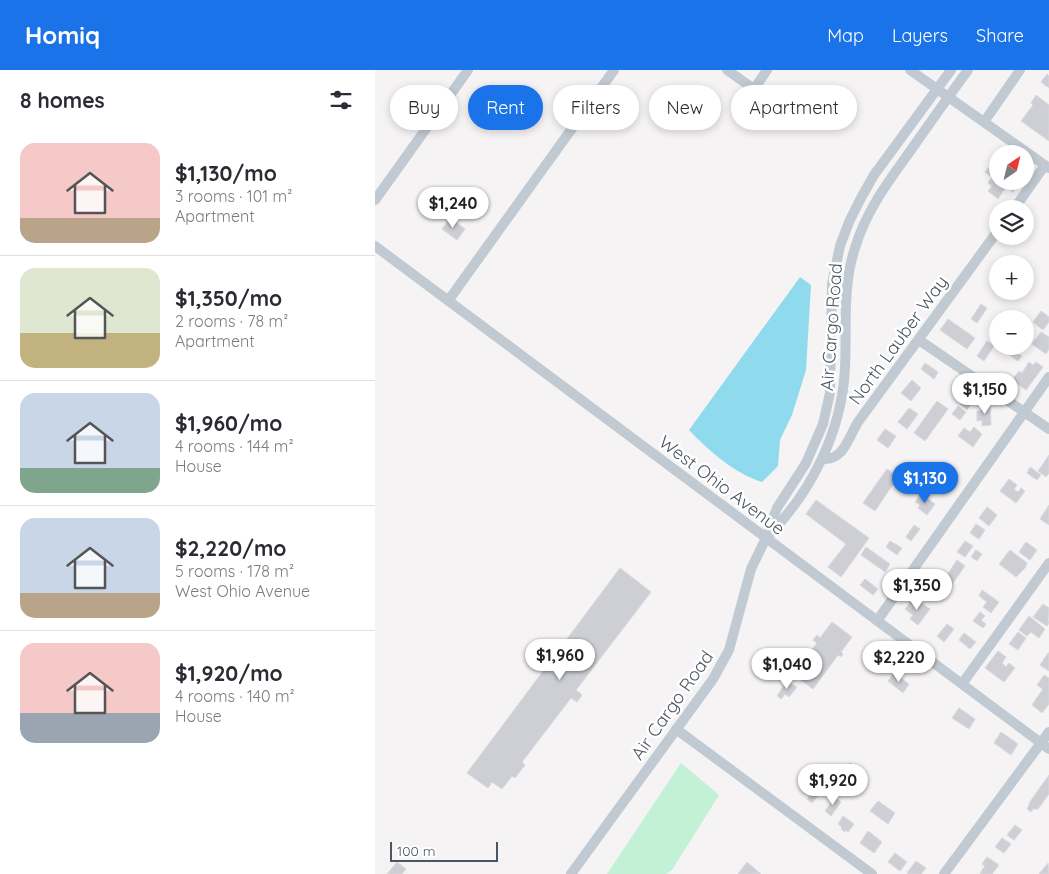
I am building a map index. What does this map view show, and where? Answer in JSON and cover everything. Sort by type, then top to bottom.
[{"type":"street","points":[[375,200],[468,70]]},
{"type":"street","points":[[448,301],[613,70]]},
{"type":"street","points":[[727,70],[754,89],[767,70]]},
{"type":"street","points":[[910,70],[1047,166],[1021,200]]},
{"type":"street","name":"Air Cargo Road","points":[[571,874],[713,680],[729,650],[751,569],[766,538],[777,508],[806,463],[816,443],[827,407],[830,393],[832,284],[840,246],[849,222],[875,175],[951,70]]},
{"type":"street","name":"Air Cargo Road","points":[[766,538],[787,517],[810,482],[822,459],[833,430],[842,401],[845,368],[846,290],[850,263],[868,212],[967,70]]},
{"type":"street","points":[[984,122],[1021,70]]},
{"type":"street","name":"North Lauber Way","points":[[822,459],[831,460],[843,450],[858,422],[989,243]]},
{"type":"street","name":"West Ohio Avenue","points":[[375,246],[1045,746]]},
{"type":"street","points":[[919,340],[1049,429]]},
{"type":"street","points":[[877,621],[1049,377]]},
{"type":"street","points":[[962,684],[1049,563]]},
{"type":"street","points":[[676,729],[872,874]]},
{"type":"street","points":[[944,874],[1045,746],[1049,732]]},
{"type":"green space","points":[[681,763],[719,795],[672,870],[666,874],[607,874]]},
{"type":"water","points":[[800,277],[811,285],[806,370],[792,415],[780,440],[778,466],[762,482],[742,473],[722,460],[689,430]]},
{"type":"building","points":[[1047,74],[1049,76],[1049,88],[1041,82]]},
{"type":"building","points":[[1036,95],[1049,105],[1049,141],[1021,121],[1033,105],[1031,103]]},
{"type":"building","points":[[989,190],[1004,190],[998,199],[988,191]]},
{"type":"building","points":[[450,218],[465,229],[457,240],[442,229]]},
{"type":"building","points":[[981,304],[987,308],[977,323],[971,319]]},
{"type":"building","points":[[1041,311],[1049,317],[1049,322],[1043,330],[1034,323]]},
{"type":"building","points":[[948,319],[975,338],[967,349],[940,330]]},
{"type":"building","points":[[1041,332],[1049,337],[1049,349],[1046,354],[1034,345],[1034,341]]},
{"type":"building","points":[[987,341],[989,342],[989,354],[984,361],[977,356]]},
{"type":"building","points":[[1009,355],[1022,356],[1018,361]]},
{"type":"building","points":[[1029,362],[1033,365],[1036,362],[1043,367],[1026,390],[1012,380],[1019,371],[1022,373]]},
{"type":"building","points":[[925,363],[938,372],[934,379],[921,369]]},
{"type":"building","points":[[912,380],[921,388],[911,401],[901,393]]},
{"type":"building","points":[[966,396],[973,401],[967,410],[960,404]]},
{"type":"building","points":[[937,401],[948,409],[925,441],[914,433]]},
{"type":"building","points":[[981,405],[990,405],[991,425],[982,426],[982,420],[977,421],[977,411],[981,411]]},
{"type":"building","points":[[958,406],[966,412],[960,420],[952,414]]},
{"type":"building","points":[[909,408],[918,414],[907,429],[898,422]]},
{"type":"building","points":[[974,427],[982,434],[973,447],[958,436],[964,428],[970,432]]},
{"type":"building","points":[[885,429],[896,436],[888,448],[877,440]]},
{"type":"building","points":[[1049,455],[1049,473],[1046,477],[1038,471]]},
{"type":"building","points":[[1030,467],[1041,475],[1037,480],[1027,473]]},
{"type":"building","points":[[945,468],[952,472],[939,491],[932,486]]},
{"type":"building","points":[[887,469],[898,477],[875,511],[863,503]]},
{"type":"building","points":[[1009,479],[1017,485],[1014,489],[1018,492],[1021,488],[1025,491],[1016,503],[1000,491]]},
{"type":"building","points":[[921,494],[935,504],[927,515],[918,508],[920,505],[915,502]]},
{"type":"building","points":[[816,500],[869,538],[841,577],[828,567],[846,544],[806,514]]},
{"type":"building","points":[[1049,505],[1049,525],[1040,519]]},
{"type":"building","points":[[987,507],[997,515],[989,526],[979,518]]},
{"type":"building","points":[[976,524],[985,530],[979,539],[970,533]]},
{"type":"building","points":[[914,525],[920,529],[911,541],[906,537]]},
{"type":"building","points":[[890,541],[902,548],[897,555],[886,547]]},
{"type":"building","points":[[965,541],[973,546],[965,557],[957,552]]},
{"type":"building","points":[[1026,542],[1037,550],[1030,560],[1019,552]]},
{"type":"building","points":[[866,547],[890,564],[885,572],[861,555]]},
{"type":"building","points":[[976,550],[982,554],[977,561],[971,557]]},
{"type":"building","points":[[1010,550],[1027,563],[1026,567],[1016,577],[999,564]]},
{"type":"building","points":[[957,560],[965,566],[945,594],[933,586],[943,572],[947,575]]},
{"type":"building","points":[[620,568],[651,592],[576,690],[582,695],[577,702],[571,698],[522,762],[525,765],[515,778],[512,776],[502,789],[492,782],[488,788],[467,773]]},
{"type":"building","points":[[865,579],[878,589],[873,595],[860,585]]},
{"type":"building","points":[[982,590],[999,602],[991,613],[983,607],[987,602],[979,596]]},
{"type":"building","points":[[914,597],[930,609],[918,625],[910,619],[913,615],[905,609]]},
{"type":"building","points":[[1043,604],[1049,608],[1049,623],[1047,626],[1033,617]]},
{"type":"building","points":[[980,612],[985,616],[981,620],[986,624],[983,628],[973,621]]},
{"type":"building","points":[[1029,616],[1045,629],[1039,638],[1031,632],[1027,636],[1019,630]]},
{"type":"building","points":[[832,622],[852,637],[841,652],[843,654],[841,657],[838,655],[813,689],[793,674],[807,656],[803,653],[807,648],[811,651],[817,643],[813,640],[817,635],[820,638]]},
{"type":"building","points":[[947,624],[954,629],[944,642],[937,636]]},
{"type":"building","points":[[1018,632],[1026,638],[1018,650],[1009,644]]},
{"type":"building","points":[[964,633],[976,642],[970,649],[959,640]]},
{"type":"building","points":[[998,651],[1006,657],[1002,663],[1006,667],[1009,663],[1015,668],[1004,682],[985,668]]},
{"type":"building","points":[[1049,653],[1049,671],[1040,665]]},
{"type":"building","points":[[894,673],[909,684],[903,693],[888,681]]},
{"type":"building","points":[[1044,675],[1049,678],[1049,704],[1042,713],[1032,705],[1043,689],[1037,685]]},
{"type":"building","points":[[787,681],[797,687],[789,697],[785,694],[781,699],[777,696]]},
{"type":"building","points":[[959,708],[975,719],[969,729],[952,718]]},
{"type":"building","points":[[1001,732],[1018,744],[1011,755],[994,743]]},
{"type":"building","points":[[850,763],[861,771],[856,778],[845,771]]},
{"type":"building","points":[[1049,775],[1049,794],[1038,809],[1033,809],[1031,812],[1027,809],[1029,803]]},
{"type":"building","points":[[818,784],[824,788],[812,803],[807,799]]},
{"type":"building","points":[[835,797],[841,802],[831,816],[825,811]]},
{"type":"building","points":[[878,801],[895,813],[888,824],[870,811]]},
{"type":"building","points":[[843,816],[854,824],[848,832],[841,829],[842,827],[838,824]]},
{"type":"building","points":[[1015,825],[1022,830],[1014,840],[1007,835]]},
{"type":"building","points":[[868,831],[882,842],[874,853],[860,843]]},
{"type":"building","points":[[1002,838],[1011,844],[1004,853],[995,847]]},
{"type":"building","points":[[895,853],[907,862],[900,871],[888,862]]},
{"type":"building","points":[[987,857],[999,865],[992,874],[982,874],[980,873],[985,866],[982,864]]},
{"type":"building","points":[[916,861],[926,868],[921,874],[908,874],[907,873]]},
{"type":"building","points":[[397,862],[406,869],[402,874],[387,874]]},
{"type":"building","points":[[747,862],[761,874],[738,874]]},
{"type":"building","points":[[1048,863],[1049,874],[1039,874]]}]
